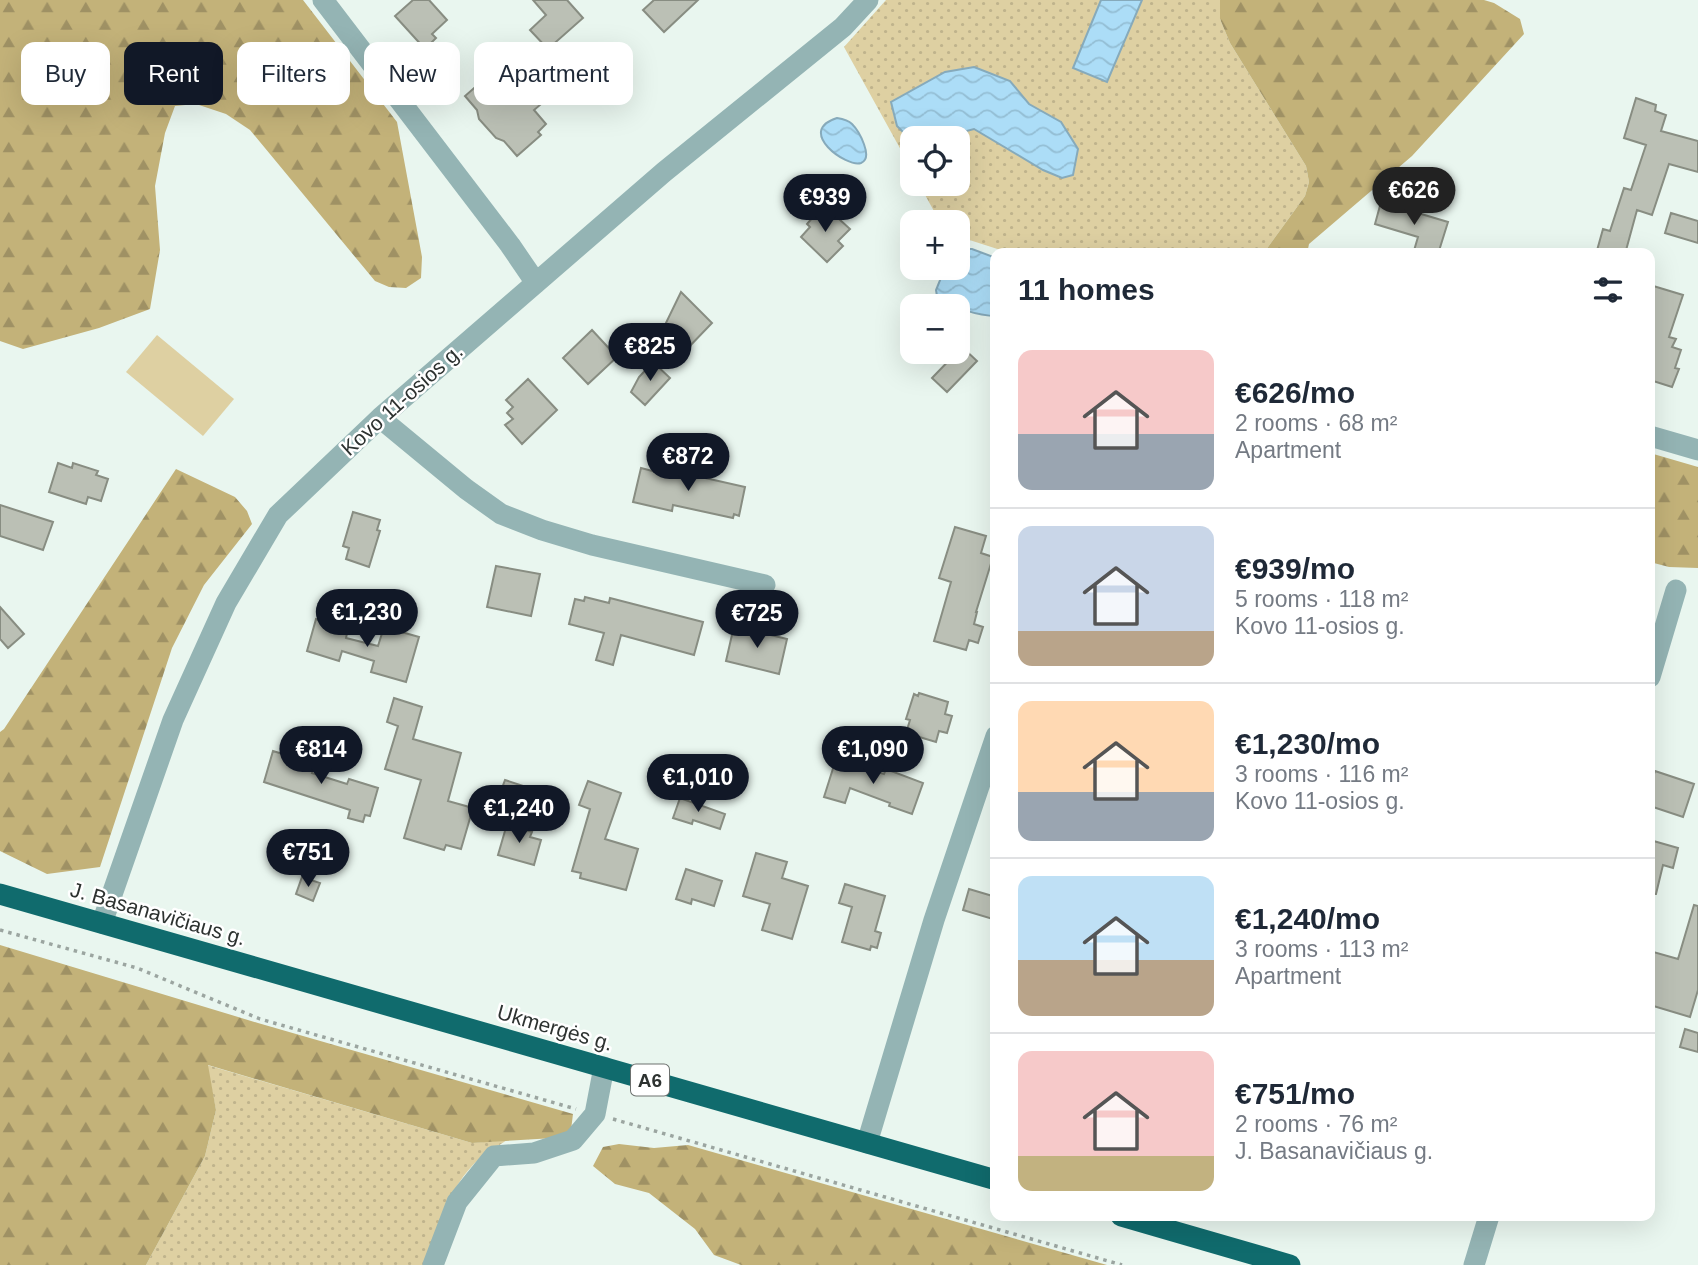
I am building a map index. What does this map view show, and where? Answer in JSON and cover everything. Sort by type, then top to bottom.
[{"type":"highway","name":"J. Basanavičiaus g.","points":[[0,894],[303,981]]},
{"type":"highway","name":"Ukmergės g.","points":[[303,981],[990,1178]]},
{"type":"highway","points":[[1138,1221],[1290,1265]]},
{"type":"street","points":[[323,0],[536,283]]},
{"type":"street","name":"Kovo 11-osios g.","points":[[102,923],[173,720],[226,603],[278,515],[380,418],[664,172],[843,27],[868,0]]},
{"type":"street","points":[[380,418],[500,514],[592,545],[765,585]]},
{"type":"street","points":[[1655,437],[1698,450]]},
{"type":"street","points":[[1655,660],[1676,590]]},
{"type":"street","points":[[867,1143],[934,920],[990,754]]},
{"type":"street","points":[[433,1265],[457,1202],[494,1156],[534,1153],[573,1140],[595,1114],[604,1067]]},
{"type":"street","points":[[1474,1265],[1487,1221]]},
{"type":"path","points":[[0,930],[136,968],[260,1020],[1122,1265]]},
{"type":"shaded area","points":[[886,0],[1220,0],[1220,19],[1230,43],[1306,166],[1309,182],[1305,196],[1267,248],[994,248],[970,240],[970,210],[933,210],[926,196],[970,196],[970,126],[900,126],[900,148],[844,47]]},
{"type":"shaded area","points":[[157,335],[234,399],[203,436],[126,372]]},
{"type":"shaded area","points":[[207,1065],[472,1143],[507,1140],[480,1158],[463,1177],[444,1213],[425,1265],[146,1265],[205,1156],[216,1110]]},
{"type":"green space","points":[[0,0],[303,0],[335,42],[237,42],[237,105],[350,105],[350,61],[364,79],[364,105],[384,105],[397,122],[422,257],[421,278],[406,288],[389,287],[375,281],[250,130],[226,114],[199,105],[223,105],[223,42],[124,42],[124,105],[186,105],[175,106],[165,133],[155,186],[160,250],[150,309],[99,328],[23,349],[0,341]]},
{"type":"green space","points":[[1220,0],[1484,0],[1520,19],[1524,34],[1412,156],[1309,244],[1308,248],[1267,248],[1305,196],[1309,182],[1306,166],[1230,43],[1220,19]]},
{"type":"green space","points":[[1655,454],[1698,467],[1698,568],[1669,567],[1655,563]]},
{"type":"green space","points":[[176,469],[235,497],[247,511],[252,524],[204,585],[172,648],[100,867],[47,874],[0,851],[0,732]]},
{"type":"green space","points":[[0,945],[573,1114],[571,1130],[554,1138],[472,1143],[208,1065],[216,1110],[205,1156],[146,1265],[0,1265]]},
{"type":"green space","points":[[619,1144],[654,1148],[688,1145],[1107,1265],[741,1265],[714,1255],[695,1229],[649,1193],[615,1184],[593,1166],[603,1147]]},
{"type":"water","points":[[1101,0],[1142,0],[1107,82],[1073,68]]},
{"type":"water","points":[[974,67],[1010,81],[1029,104],[1061,122],[1078,149],[1073,175],[1062,178],[1043,170],[974,129],[970,130],[970,126],[900,126],[900,129],[891,102],[945,72]]},
{"type":"water","points":[[837,118],[855,127],[861,138],[866,156],[861,163],[845,160],[822,139],[821,131],[825,124]]},
{"type":"water","points":[[970,249],[990,256],[990,315],[970,311],[970,294],[937,294],[940,280],[970,280]]},
{"type":"building","points":[[413,0],[429,0],[447,20],[432,34],[436,38],[432,42],[419,42],[395,16]]},
{"type":"building","points":[[533,0],[567,0],[583,18],[556,42],[541,42],[530,30],[546,15]]},
{"type":"building","points":[[654,0],[698,0],[664,32],[643,10]]},
{"type":"building","points":[[474,88],[474,105],[540,105],[534,110],[546,124],[538,132],[541,135],[517,156],[479,119],[477,110],[465,96]]},
{"type":"building","points":[[1636,98],[1656,105],[1655,111],[1666,115],[1661,131],[1698,141],[1698,172],[1669,164],[1652,215],[1637,210],[1627,248],[1598,248],[1603,229],[1610,231],[1624,188],[1631,190],[1646,145],[1624,138]]},
{"type":"building","points":[[1381,202],[1448,222],[1440,248],[1415,248],[1418,237],[1375,224]]},
{"type":"building","points":[[820,209],[824,213],[828,209],[850,229],[838,241],[843,246],[827,262],[801,237],[810,227],[807,224]]},
{"type":"building","points":[[1671,213],[1698,221],[1698,243],[1665,233]]},
{"type":"building","points":[[1655,287],[1683,295],[1669,337],[1676,339],[1672,347],[1681,350],[1675,368],[1679,369],[1672,387],[1655,382]]},
{"type":"building","points":[[681,292],[712,323],[685,351],[663,329]]},
{"type":"building","points":[[592,330],[617,357],[588,384],[563,358]]},
{"type":"building","points":[[970,354],[977,361],[947,392],[932,378],[946,364],[970,364]]},
{"type":"building","points":[[653,362],[670,378],[645,405],[631,392],[639,377]]},
{"type":"building","points":[[528,379],[557,410],[522,444],[505,425],[513,419],[507,413],[513,407],[506,400]]},
{"type":"building","points":[[58,463],[72,468],[73,463],[98,471],[96,475],[108,479],[101,501],[88,497],[86,504],[49,492]]},
{"type":"building","points":[[641,468],[660,473],[661,468],[745,487],[739,516],[734,514],[733,518],[673,505],[672,511],[633,502]]},
{"type":"building","points":[[0,505],[53,522],[43,550],[0,536]]},
{"type":"building","points":[[353,512],[380,520],[377,530],[380,531],[369,567],[346,559],[349,548],[343,546]]},
{"type":"building","points":[[955,527],[986,536],[981,553],[990,556],[990,567],[974,624],[983,627],[978,643],[969,640],[966,650],[934,641],[951,582],[939,578]]},
{"type":"building","points":[[496,566],[540,574],[531,616],[487,607]]},
{"type":"building","points":[[585,597],[609,603],[610,598],[703,622],[694,655],[621,635],[613,665],[596,660],[604,633],[569,624],[575,599],[584,601]]},
{"type":"building","points":[[0,607],[24,634],[8,648],[0,639]]},
{"type":"building","points":[[316,619],[348,629],[346,638],[378,646],[384,627],[419,637],[406,682],[371,672],[374,661],[342,651],[339,661],[307,651]]},
{"type":"building","points":[[734,626],[787,639],[779,674],[726,661]]},
{"type":"building","points":[[919,693],[948,702],[945,714],[952,716],[947,733],[939,731],[936,742],[906,733],[910,720],[906,719],[914,694],[918,696]]},
{"type":"building","points":[[394,698],[422,707],[413,739],[461,753],[448,801],[473,808],[461,849],[446,845],[444,850],[404,838],[421,780],[385,769],[398,726],[387,722]]},
{"type":"building","points":[[273,751],[302,760],[301,764],[314,767],[312,773],[347,784],[349,779],[378,788],[370,816],[365,815],[363,822],[348,818],[350,810],[264,782]]},
{"type":"building","points":[[836,759],[884,774],[886,769],[923,783],[912,814],[850,788],[845,803],[824,797]]},
{"type":"building","points":[[1655,771],[1694,784],[1683,817],[1655,808]]},
{"type":"building","points":[[505,780],[532,789],[526,808],[498,799]]},
{"type":"building","points":[[588,781],[621,793],[605,839],[638,849],[626,890],[580,878],[581,873],[572,871],[590,809],[579,805]]},
{"type":"building","points":[[680,798],[725,814],[720,829],[693,820],[692,824],[673,818]]},
{"type":"building","points":[[507,824],[532,832],[530,837],[541,840],[534,865],[498,855]]},
{"type":"building","points":[[1655,841],[1678,848],[1673,868],[1663,865],[1656,894]]},
{"type":"building","points":[[756,853],[787,862],[782,878],[808,886],[792,939],[762,930],[770,904],[743,896]]},
{"type":"building","points":[[686,869],[722,881],[714,906],[692,899],[691,904],[676,899]]},
{"type":"building","points":[[302,877],[320,883],[313,901],[296,894]]},
{"type":"building","points":[[845,884],[885,896],[875,931],[881,933],[877,948],[871,946],[870,950],[842,942],[852,907],[839,903]]},
{"type":"building","points":[[969,889],[990,895],[990,918],[963,910]]},
{"type":"building","points":[[1694,905],[1698,906],[1698,990],[1690,1017],[1655,1006],[1655,952],[1678,959]]},
{"type":"building","points":[[1685,1029],[1698,1033],[1698,1052],[1680,1047]]}]
